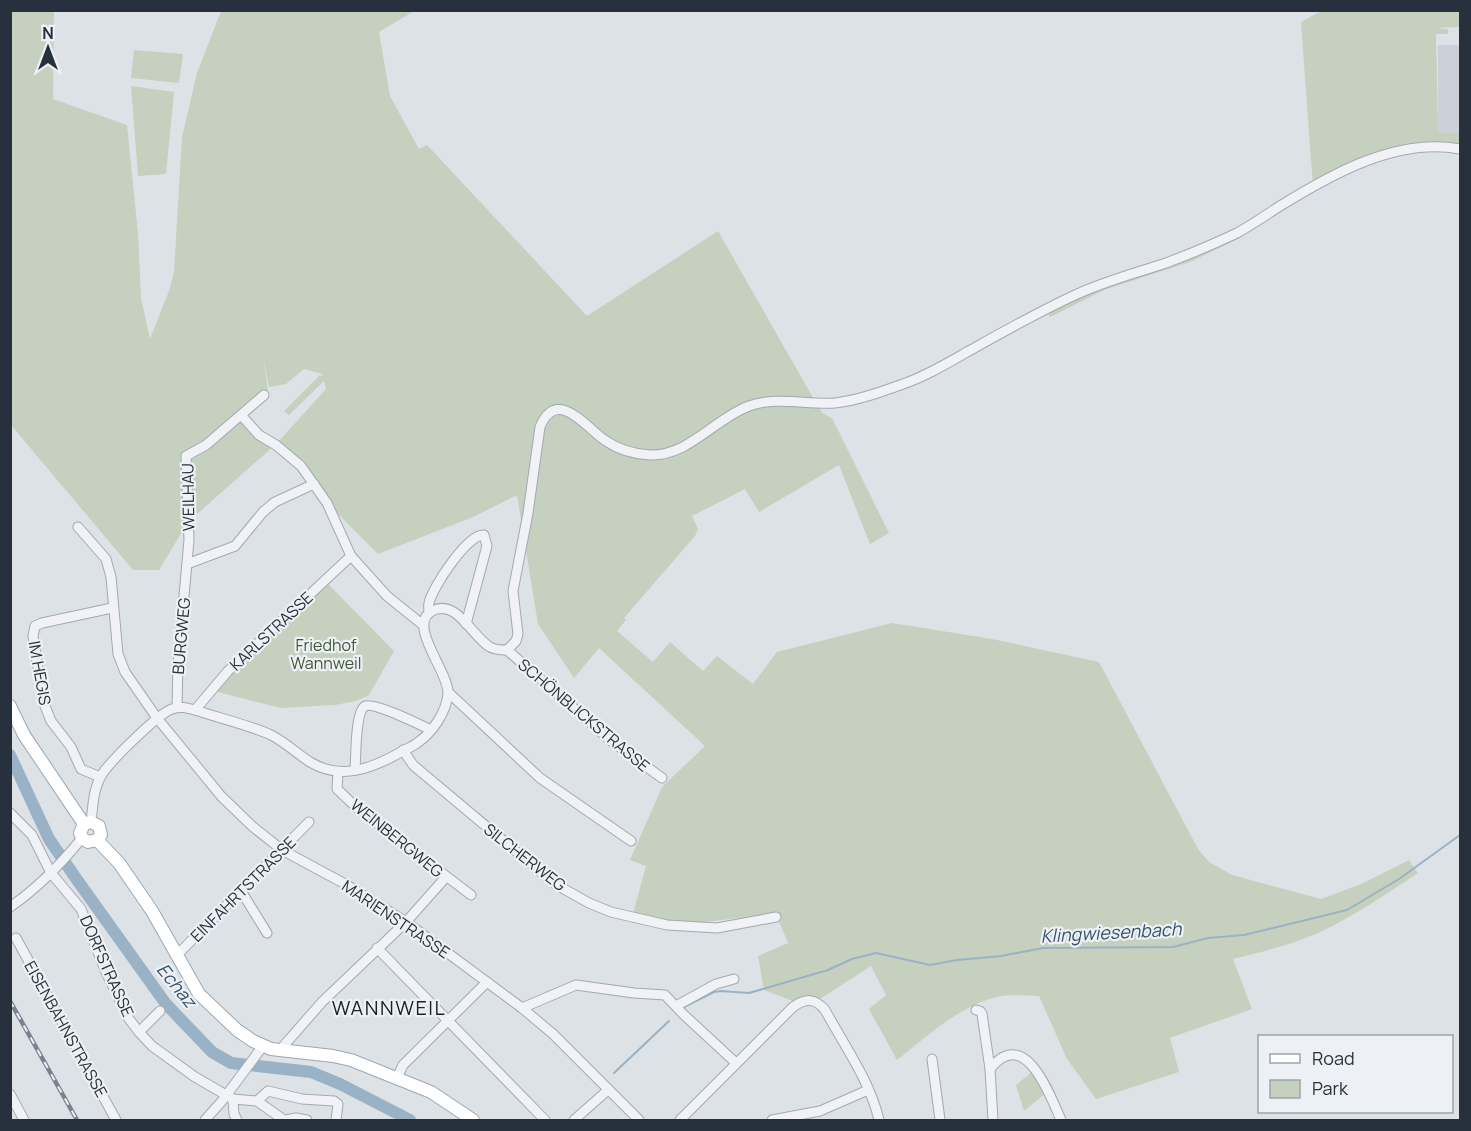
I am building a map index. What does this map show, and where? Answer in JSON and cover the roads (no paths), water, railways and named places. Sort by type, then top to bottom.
[{"type":"main road","points":[[10,706],[24,735],[75,811],[88,823],[97,824],[101,829],[101,835],[97,840],[88,842],[82,838],[80,833],[88,823]]},
{"type":"main road","points":[[97,840],[127,875],[152,911],[192,983],[206,1002],[237,1030],[263,1046],[342,1057],[397,1078],[431,1092],[472,1120]]},
{"type":"street","points":[[507,650],[516,641],[518,634],[513,591],[528,513],[540,427],[543,418],[550,412],[568,410],[606,442],[636,454],[652,455],[669,453],[684,447],[750,405],[836,403],[859,399],[910,382],[1046,309],[1100,284],[1173,260],[1217,242],[1323,181],[1371,160],[1414,148],[1456,148]]},
{"type":"street","name":"WEILHAU","points":[[187,564],[189,540],[186,456],[206,446],[264,395]]},
{"type":"street","points":[[241,415],[259,435],[276,445],[301,466],[327,504],[351,556],[387,596],[423,625]]},
{"type":"street","points":[[187,564],[235,546],[263,512],[275,502],[314,484]]},
{"type":"street","name":"MARIENSTRASSE","points":[[78,527],[106,559],[111,577],[112,608],[118,654],[125,672],[157,718],[222,796],[252,826],[282,850],[347,885],[405,922],[522,1008],[553,1034],[639,1120]]},
{"type":"street","points":[[466,624],[487,546],[484,535],[480,534],[451,564],[429,603],[429,613],[424,619],[425,637],[441,668],[448,693],[540,778],[631,841]]},
{"type":"street","name":"KARLSTRASSE","points":[[195,710],[228,671],[351,556]]},
{"type":"street","name":"BURGWEG","points":[[177,708],[178,663],[187,564]]},
{"type":"street","name":"IM HEGIS","points":[[100,777],[81,770],[71,747],[51,721],[43,701],[33,636],[36,626],[42,623],[112,608]]},
{"type":"street","name":"SCHÖNBLICKSTRASSE","points":[[429,613],[441,609],[450,610],[488,646],[496,650],[507,650],[610,740],[662,778]]},
{"type":"street","points":[[88,823],[100,777],[157,718],[170,709],[195,710],[269,734],[309,762],[338,772],[382,764],[416,744],[431,730],[442,713],[448,693]]},
{"type":"street","points":[[355,770],[358,722],[365,706],[379,708],[431,730]]},
{"type":"street","name":"SILCHERWEG","points":[[403,750],[413,765],[518,854],[555,884],[589,903],[611,912],[667,925],[717,928],[776,917]]},
{"type":"street","name":"WEINBERGWEG","points":[[338,772],[337,789],[357,808],[471,895]]},
{"type":"street","points":[[75,811],[86,810],[93,804]]},
{"type":"street","name":"DORFSTRASSE","points":[[10,813],[32,834],[51,873],[81,909],[111,981],[129,1019],[139,1032],[152,1046],[195,1077],[230,1097]]},
{"type":"street","name":"EINFAHRTSTRASSE","points":[[177,955],[309,822]]},
{"type":"street","points":[[10,907],[51,873],[82,838]]},
{"type":"street","points":[[280,1050],[322,1002],[405,922],[446,878]]},
{"type":"street","points":[[241,891],[267,933]]},
{"type":"street","name":"EISENBAHNSTRASSE","points":[[16,938],[116,1120]]},
{"type":"street","points":[[376,948],[545,1120]]},
{"type":"street","points":[[676,1006],[716,984],[734,980]]},
{"type":"street","points":[[397,1078],[403,1065],[486,982]]},
{"type":"street","points":[[522,1008],[576,985],[665,995],[736,1063]]},
{"type":"street","points":[[680,1120],[793,1007],[801,1001],[814,1000],[825,1010],[875,1104],[879,1120]]},
{"type":"street","points":[[976,1010],[982,1014],[990,1069],[993,1120]]},
{"type":"street","name":"DORFSTRASSE","points":[[139,1032],[160,1011]]},
{"type":"street","points":[[205,1120],[230,1097],[243,1072],[263,1046]]},
{"type":"street","points":[[990,1069],[997,1060],[1010,1055],[1024,1058],[1033,1066],[1046,1086],[1061,1120]]},
{"type":"street","points":[[932,1059],[940,1120]]},
{"type":"street","points":[[574,1120],[608,1090]]},
{"type":"street","points":[[775,1120],[820,1116],[868,1090]]},
{"type":"street","points":[[257,1101],[268,1091],[303,1099],[334,1101],[338,1104],[336,1120]]},
{"type":"street","points":[[10,1094],[24,1120]]},
{"type":"street","points":[[230,1097],[257,1101],[285,1120],[296,1118],[307,1120]]},
{"type":"street","points":[[230,1097],[237,1120]]},
{"type":"waterway","name":"Echaz","points":[[10,755],[49,839],[166,1004],[212,1052],[231,1063],[311,1072],[340,1084],[410,1120]]},
{"type":"waterway","name":"Klingwiesenbach","points":[[684,1007],[714,992],[749,993],[876,953],[930,965],[1043,948],[1173,947],[1208,938],[1244,935],[1347,910],[1399,879],[1460,835]]},
{"type":"waterway","points":[[614,1073],[669,1021]]},
{"type":"railway","points":[[10,1001],[77,1120]]},
{"type":"district","name":"WANNWEIL","points":[[389,1007]]},
{"type":"park label","name":"Friedhof Wannweil","points":[[326,654]]}]
